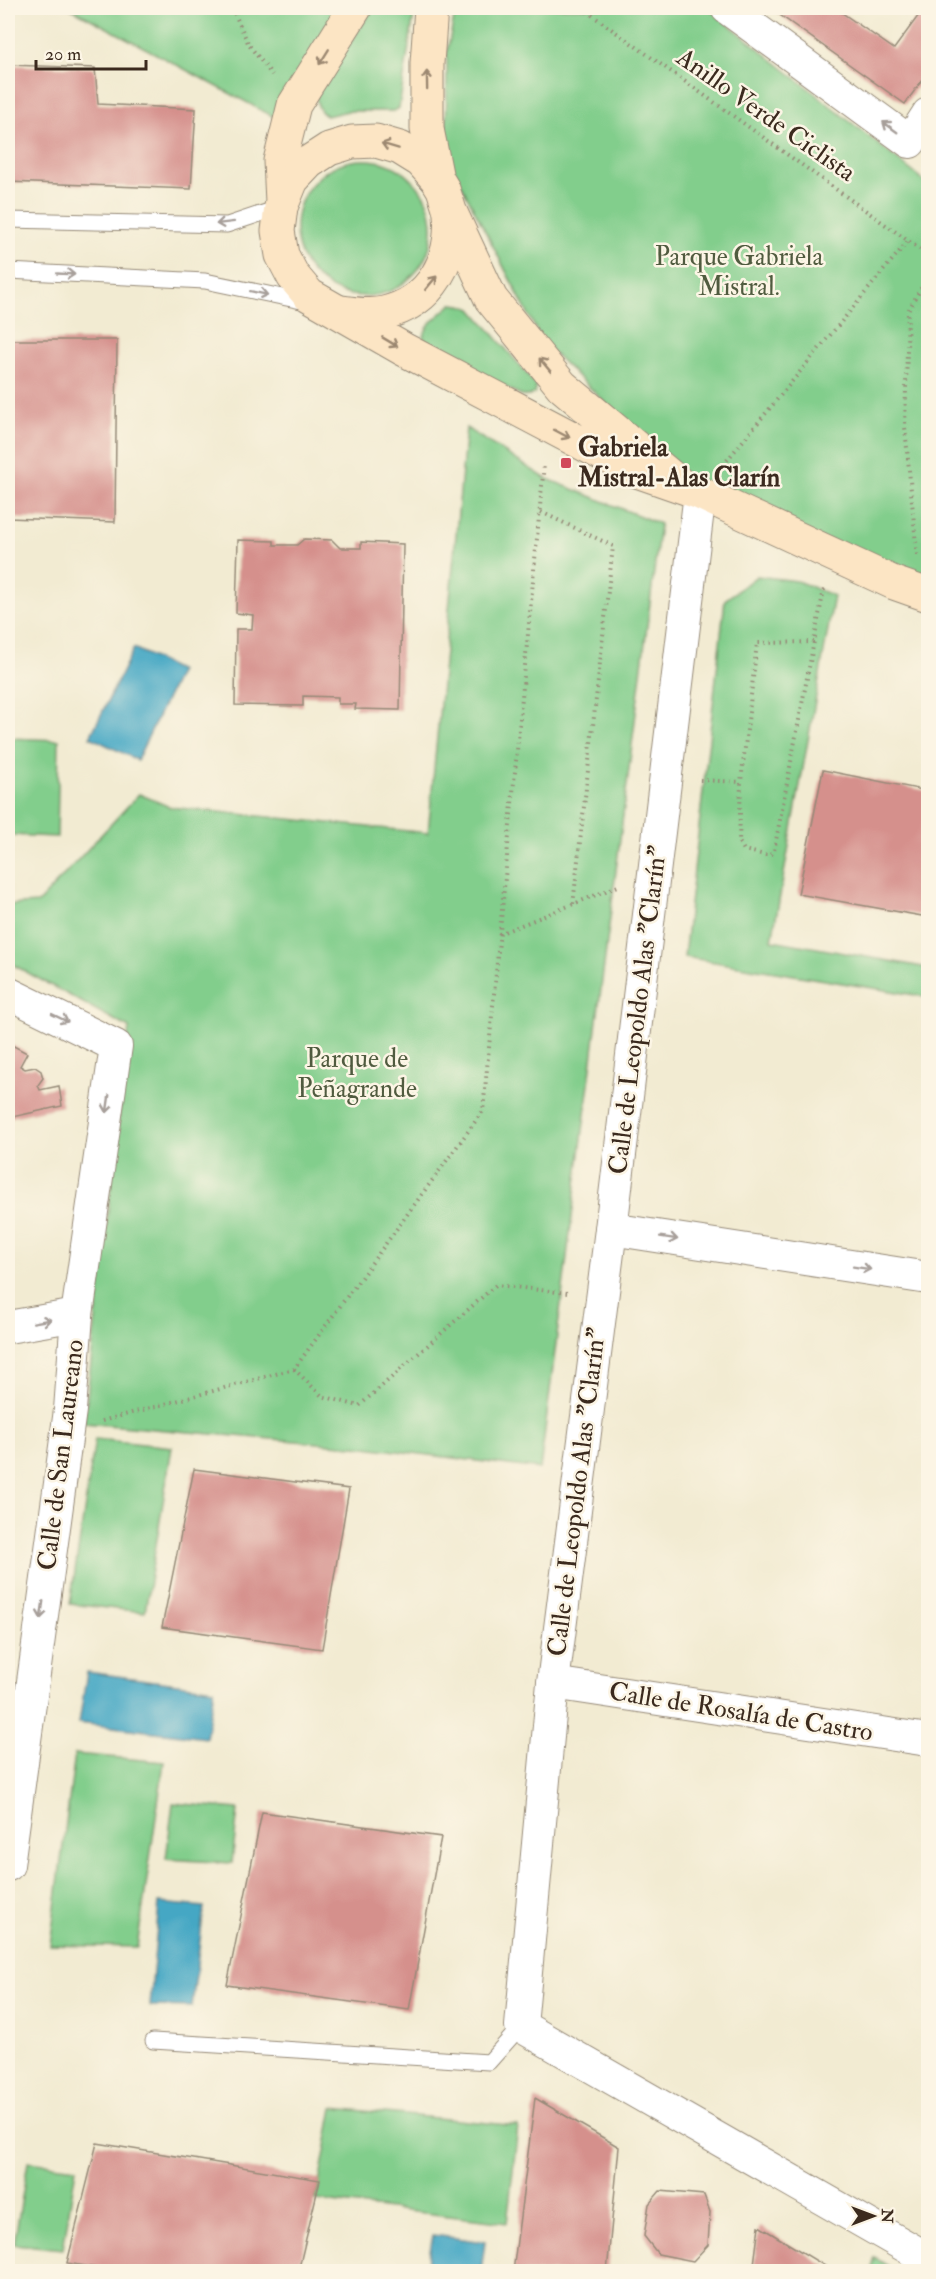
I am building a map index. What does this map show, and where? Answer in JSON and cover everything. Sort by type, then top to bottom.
[{"type":"street","points":[[355,8],[294,105],[280,161],[282,205],[278,231],[282,255],[293,276],[309,294],[403,349],[632,469],[692,490],[894,583],[925,593]]},
{"type":"street","points":[[431,8],[427,63],[427,129],[437,179],[491,299],[562,386],[692,490]]},
{"type":"street","points":[[727,8],[910,142],[928,114]]},
{"type":"street","points":[[282,205],[292,180],[309,162],[329,149],[352,142],[376,141],[400,148],[420,161],[437,179]]},
{"type":"street","points":[[335,309],[362,315],[384,313],[405,305],[424,292],[438,275],[447,255],[452,233],[450,211]]},
{"type":"street","name":"Calle de Leopoldo Alas \"Clarín\"","points":[[521,2026],[553,1683],[655,871],[692,490]]},
{"type":"street","name":"Calle de San Laureano","points":[[8,993],[116,1046],[77,1315],[70,1410],[8,1865]]},
{"type":"street","points":[[611,1229],[928,1278]]},
{"type":"street","points":[[8,1327],[77,1315]]},
{"type":"street","name":"Calle de Rosalía de Castro","points":[[553,1683],[928,1740]]},
{"type":"street","points":[[521,2026],[928,2259]]},
{"type":"lane","points":[[8,220],[227,225],[282,205]]},
{"type":"lane","points":[[8,271],[205,280],[335,309]]},
{"type":"lane","points":[[153,2041],[489,2062],[521,2026]]},
{"type":"path","points":[[232,8],[249,45],[294,105]]},
{"type":"path","name":"Anillo Verde Ciclista","points":[[582,8],[928,255]]},
{"type":"path","points":[[692,490],[908,241]]},
{"type":"path","points":[[925,593],[905,427],[908,311],[928,276]]},
{"type":"path","points":[[66,1431],[294,1369],[483,1111],[545,478],[544,455]]},
{"type":"path","points":[[541,512],[613,546],[573,905]]},
{"type":"path","points":[[814,642],[757,643],[741,782],[739,842],[744,850],[769,856],[774,851],[831,554]]},
{"type":"path","points":[[499,934],[655,871]]},
{"type":"path","points":[[294,1369],[322,1396],[359,1406],[496,1285],[602,1297]]},
{"type":"green space","points":[[70,8],[346,8],[274,117]]},
{"type":"green space","points":[[373,8],[415,8],[399,108],[394,111],[348,111],[327,116],[318,107],[316,94]]},
{"type":"green space","name":"Parque Gabriela Mistral.","points":[[456,8],[708,8],[928,184],[928,580],[700,493],[543,343],[446,155],[447,52]]},
{"type":"green space","points":[[364,160],[390,165],[412,180],[427,202],[432,228],[427,254],[412,276],[390,291],[364,296],[338,291],[316,276],[301,254],[296,228],[301,202],[316,180],[338,165]]},
{"type":"green space","points":[[452,304],[472,309],[528,375],[536,386],[535,393],[523,396],[427,347],[423,336],[430,323]]},
{"type":"green space","name":"Parque de Peñagrande","points":[[466,428],[545,478],[660,524],[540,1469],[365,1447],[84,1423],[129,1028],[8,962],[8,905],[38,903],[139,794],[170,807],[428,833]]},
{"type":"green space","points":[[757,576],[797,581],[834,596],[772,940],[928,968],[928,997],[684,957],[725,600]]},
{"type":"green space","points":[[8,738],[59,740],[57,837],[8,835]]},
{"type":"green space","points":[[95,1439],[172,1447],[145,1612],[70,1604]]},
{"type":"green space","points":[[75,1754],[164,1762],[137,1947],[50,1945]]},
{"type":"green space","points":[[173,1803],[238,1809],[232,1863],[166,1859]]},
{"type":"green space","points":[[333,2108],[518,2126],[507,2223],[316,2200]]},
{"type":"green space","points":[[28,2162],[76,2168],[63,2249],[14,2244]]},
{"type":"green space","points":[[875,2258],[896,2271],[871,2271]]},
{"type":"water","points":[[134,648],[180,671],[137,760],[90,737]]},
{"type":"water","points":[[87,1672],[214,1689],[206,1738],[79,1723]]},
{"type":"water","points":[[159,1903],[204,1907],[192,2007],[150,2006]]},
{"type":"water","points":[[433,2235],[485,2242],[481,2271],[426,2271]]},
{"type":"building","points":[[770,8],[835,8],[894,49],[924,8],[928,8],[928,72],[905,104]]},
{"type":"building","points":[[8,65],[95,68],[98,104],[196,109],[191,189],[8,182]]},
{"type":"building","points":[[8,340],[117,340],[115,522],[8,518]]},
{"type":"building","points":[[304,539],[332,540],[340,548],[361,548],[361,542],[403,544],[400,710],[355,709],[356,704],[338,704],[338,697],[303,696],[303,706],[235,705],[236,629],[252,629],[253,615],[236,613],[238,540],[274,541],[274,545],[297,545]]},
{"type":"building","points":[[823,770],[928,791],[928,917],[798,894]]},
{"type":"building","points":[[8,1043],[27,1053],[20,1066],[25,1069],[35,1067],[41,1071],[43,1078],[38,1085],[40,1090],[59,1086],[62,1106],[8,1118]]},
{"type":"building","points":[[194,1469],[349,1489],[322,1649],[162,1627]]},
{"type":"building","points":[[262,1812],[441,1837],[409,2010],[227,1985]]},
{"type":"building","points":[[535,2098],[619,2147],[607,2272],[513,2272]]},
{"type":"building","points":[[97,2143],[320,2180],[298,2272],[122,2272],[67,2263]]},
{"type":"building","points":[[660,2191],[704,2195],[710,2212],[708,2245],[693,2261],[658,2254],[644,2236],[649,2204]]},
{"type":"building","points":[[759,2226],[830,2269],[829,2272],[753,2272]]},
{"type":"place","name":"Gabriela Mistral-Alas Clarín","points":[[566,463]]}]
